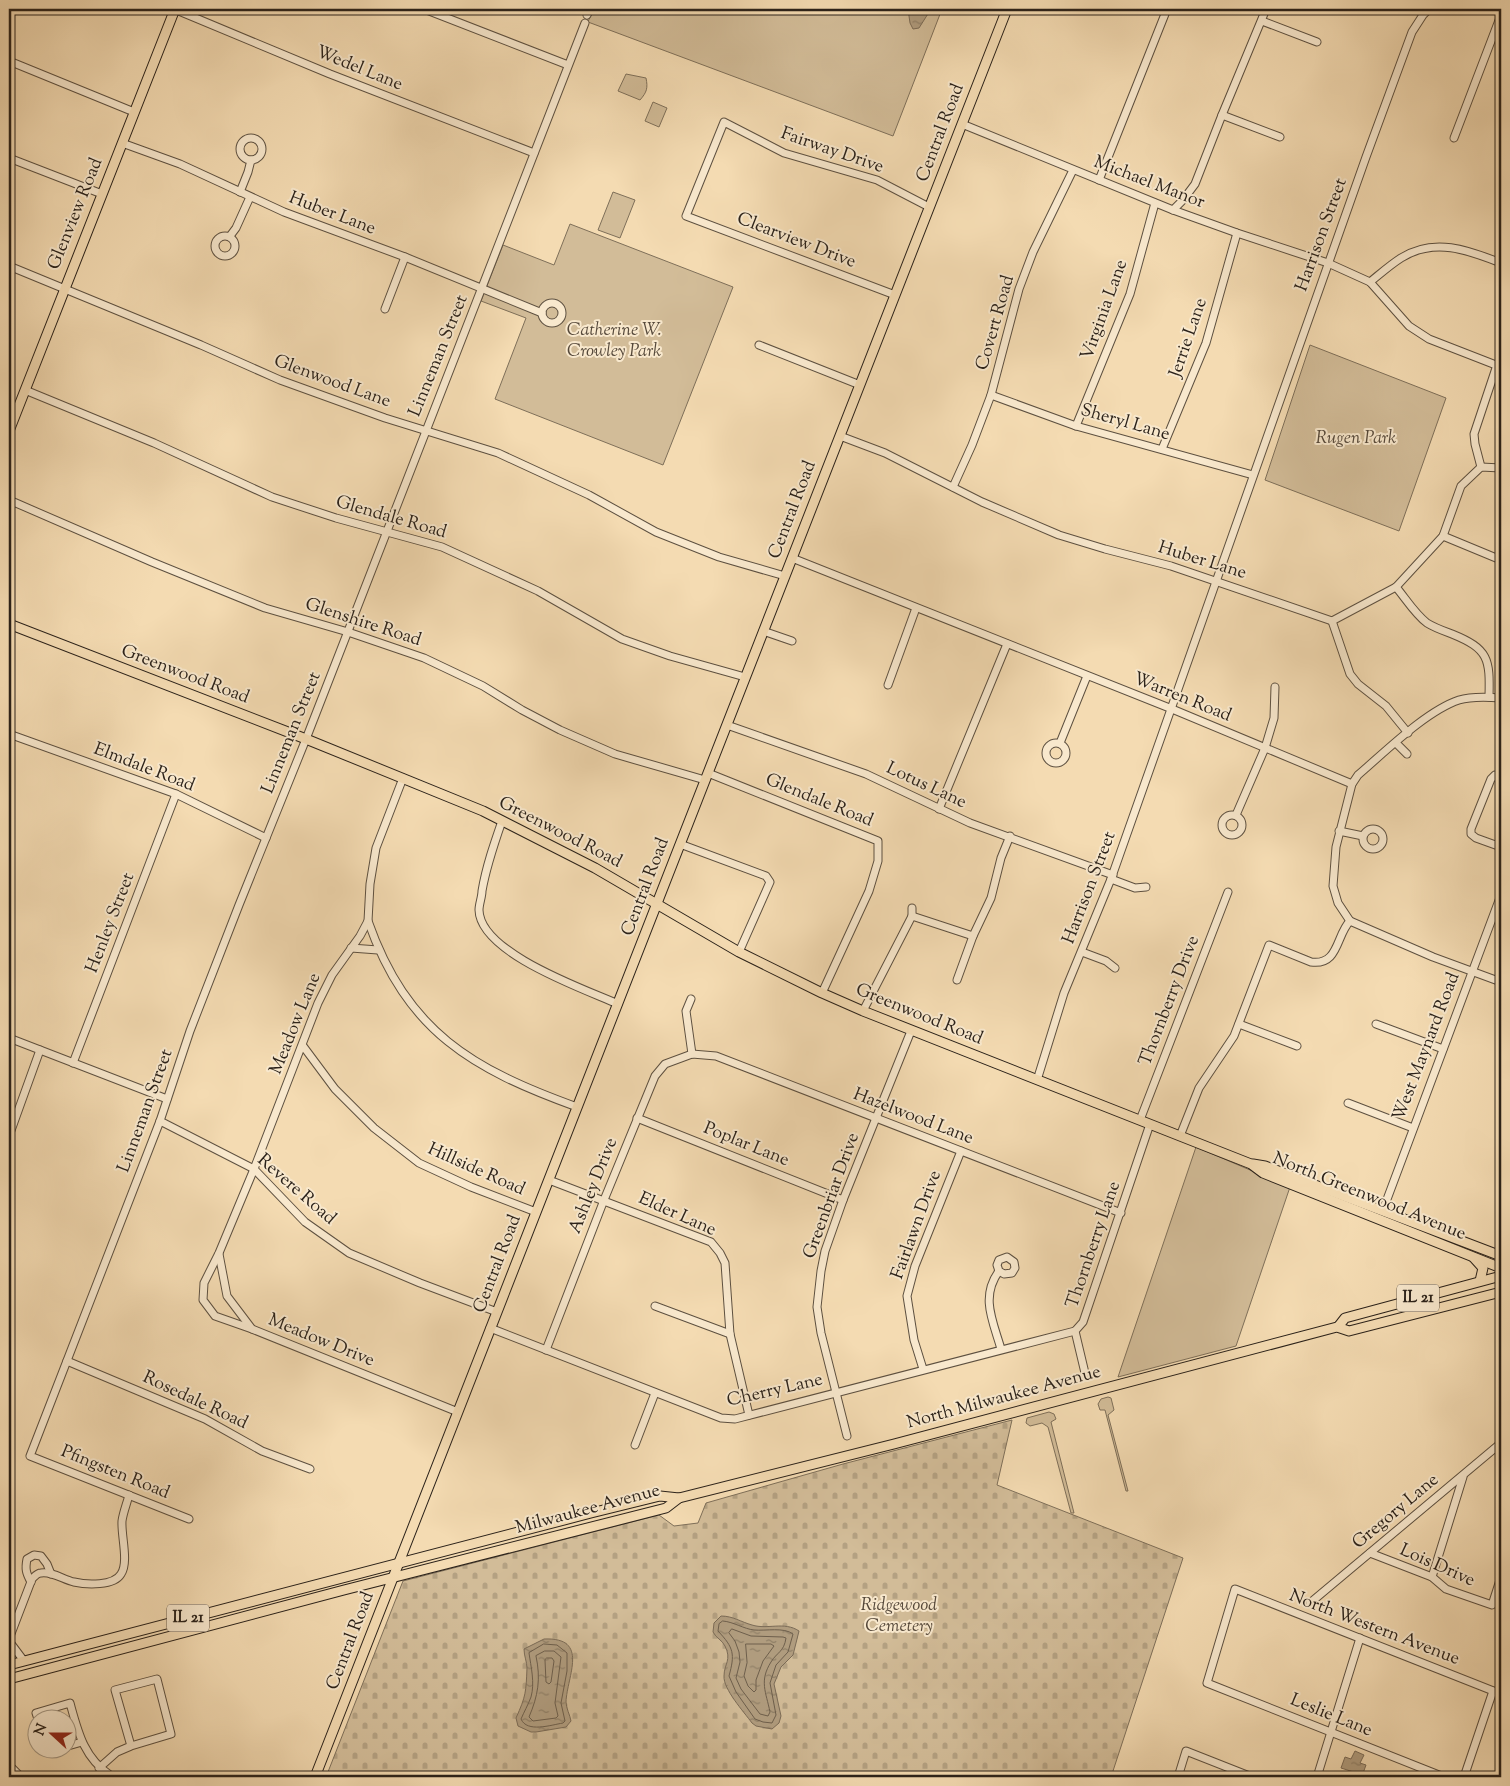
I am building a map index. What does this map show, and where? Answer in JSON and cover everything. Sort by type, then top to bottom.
[{"type":"main road","name":"Glenview Road","points":[[9,431],[13,407],[25,390],[175,9]]},
{"type":"main road","name":"Central Road","points":[[315,1777],[1007,9]]},
{"type":"main road","name":"Greenwood Road","points":[[9,624],[306,739],[502,821],[595,868],[739,952],[822,993],[863,1011],[1251,1164]]},
{"type":"main road","name":"North Greenwood Avenue","points":[[1251,1164],[1266,1166],[1501,1256]]},
{"type":"main road","name":"North Greenwood Avenue","points":[[1251,1164],[1263,1173],[1501,1268]]},
{"type":"main road","points":[[1474,1258],[1483,1268],[1480,1281]]},
{"type":"main road","name":"North Milwaukee Avenue","points":[[1338,1327],[1345,1318],[1501,1276]]},
{"type":"main road","name":"North Milwaukee Avenue","points":[[679,1498],[894,1444],[1338,1327],[1349,1331],[1501,1292]]},
{"type":"main road","name":"Milwaukee Avenue","points":[[9,1665],[399,1562],[660,1496],[679,1498]]},
{"type":"main road","name":"Milwaukee Avenue","points":[[9,1679],[666,1508],[679,1498]]},
{"type":"main road","points":[[227,1621],[228,1613],[233,1610],[272,1600],[281,1593]]},
{"type":"street","name":"Wedel Lane","points":[[175,9],[330,74],[534,153]]},
{"type":"street","points":[[424,9],[568,65]]},
{"type":"street","points":[[1099,180],[1167,9]]},
{"type":"street","points":[[1173,210],[1195,184],[1266,9]]},
{"type":"street","name":"Harrison Street","points":[[1038,1077],[1064,993],[1112,877],[1328,263],[1412,32],[1429,9]]},
{"type":"street","points":[[1454,138],[1501,15]]},
{"type":"street","points":[[1262,21],[1317,42]]},
{"type":"street","name":"Linneman Street","points":[[30,1456],[160,1121],[190,1031],[348,632],[585,23]]},
{"type":"street","points":[[9,61],[134,112]]},
{"type":"street","points":[[1222,115],[1280,137]]},
{"type":"street","name":"Fairway Drive","points":[[686,216],[724,122],[784,154],[877,180],[929,207]]},
{"type":"street","name":"Michael Manor","points":[[962,124],[1173,210],[1328,263],[1370,282]]},
{"type":"street","name":"Huber Lane","points":[[122,143],[180,164],[318,226],[405,257],[542,313]]},
{"type":"street","points":[[9,158],[102,194]]},
{"type":"street","points":[[240,192],[251,160]]},
{"type":"street","name":"Covert Road","points":[[953,487],[972,445],[991,395],[1019,289],[1044,228],[1073,170]]},
{"type":"street","points":[[230,236],[236,228],[250,197]]},
{"type":"street","name":"Virginia Lane","points":[[1076,426],[1130,294],[1155,203]]},
{"type":"street","name":"Clearview Drive","points":[[686,216],[895,295]]},
{"type":"street","name":"Jerrie Lane","points":[[1162,449],[1206,343],[1237,233]]},
{"type":"street","points":[[1481,467],[1474,444],[1474,434],[1499,366],[1429,339],[1409,326],[1370,282],[1402,257],[1413,252],[1439,247],[1454,247],[1470,251],[1501,263]]},
{"type":"street","points":[[385,309],[405,257]]},
{"type":"street","name":"Glenwood Lane","points":[[9,266],[201,345],[280,380],[385,418],[498,453],[589,495],[656,532],[719,557],[785,576]]},
{"type":"street","points":[[759,345],[860,385]]},
{"type":"street","name":"Glendale Road","points":[[25,390],[154,443],[272,497],[336,518],[442,547],[538,591],[622,639],[670,656],[746,677]]},
{"type":"street","name":"Sheryl Lane","points":[[991,395],[1076,426],[1253,475]]},
{"type":"street","name":"Huber Lane","points":[[840,436],[885,453],[1018,519],[1059,535],[1216,580],[1332,621]]},
{"type":"street","points":[[1408,733],[1386,706],[1358,684],[1350,674],[1332,621],[1396,587],[1443,536],[1461,486],[1481,467],[1501,468]]},
{"type":"street","name":"Glenshire Road","points":[[9,500],[264,608],[348,632],[424,658],[483,686],[560,730],[615,754],[707,777]]},
{"type":"street","points":[[1443,536],[1501,560]]},
{"type":"street","name":"Warren Road","points":[[792,558],[1172,709],[1352,784]]},
{"type":"street","points":[[1396,587],[1417,614],[1427,622],[1436,628],[1471,642],[1477,647],[1488,665],[1489,697]]},
{"type":"street","points":[[888,685],[916,608]]},
{"type":"street","points":[[763,631],[792,640]]},
{"type":"street","points":[[939,809],[1006,644]]},
{"type":"street","points":[[1060,743],[1087,676]]},
{"type":"street","points":[[1236,815],[1265,748],[1274,718],[1276,687]]},
{"type":"street","points":[[1501,698],[1489,697],[1460,700],[1442,708],[1408,733],[1358,775],[1352,784],[1336,847],[1333,886],[1338,903],[1350,921],[1433,957],[1501,982]]},
{"type":"street","name":"Lotus Lane","points":[[727,725],[866,774],[970,823],[1010,836],[1135,888],[1146,888]]},
{"type":"street","name":"Elmdale Road","points":[[9,734],[176,794],[266,838]]},
{"type":"street","points":[[1396,743],[1407,754]]},
{"type":"street","points":[[1501,775],[1495,775],[1490,779],[1471,829],[1472,834],[1476,838],[1501,848]]},
{"type":"street","name":"Glendale Road","points":[[707,777],[878,841],[878,861],[869,891],[822,993]]},
{"type":"street","name":"Meadow Lane","points":[[252,1329],[215,1316],[203,1300],[204,1284],[219,1254],[254,1169],[318,1003],[332,975],[360,936],[368,921],[370,884],[376,848],[403,778]]},
{"type":"street","name":"Henley Street","points":[[73,1063],[176,794]]},
{"type":"street","points":[[502,821],[486,870],[479,910],[484,928],[495,940],[535,968],[618,1004]]},
{"type":"street","points":[[1340,831],[1363,836]]},
{"type":"street","points":[[957,980],[973,936],[991,898],[1001,858],[1010,836]]},
{"type":"street","points":[[680,844],[766,876],[770,882],[739,952]]},
{"type":"street","name":"Thornberry Drive","points":[[1140,1120],[1228,892]]},
{"type":"street","name":"West Maynard Road","points":[[1383,1210],[1501,895]]},
{"type":"street","points":[[863,1011],[912,912],[973,936]]},
{"type":"street","points":[[368,921],[378,950],[406,997],[420,1016],[440,1036],[463,1054],[513,1082],[577,1107]]},
{"type":"street","points":[[1180,1136],[1199,1088],[1234,1036],[1269,945],[1311,962],[1319,963],[1330,957],[1350,921]]},
{"type":"street","points":[[351,948],[378,950]]},
{"type":"street","points":[[1082,952],[1106,961],[1115,968]]},
{"type":"street","points":[[691,999],[686,1011],[692,1054]]},
{"type":"street","points":[[1239,1024],[1297,1046]]},
{"type":"street","points":[[1376,1024],[1443,1049]]},
{"type":"street","name":"Greenbriar Drive","points":[[846,1436],[821,1333],[817,1307],[820,1279],[825,1251],[843,1200],[912,1030]]},
{"type":"street","points":[[9,1038],[167,1099]]},
{"type":"street","name":"Hillside Road","points":[[303,1046],[335,1089],[374,1128],[419,1163],[471,1187],[536,1212]]},
{"type":"street","points":[[9,1136],[40,1050]]},
{"type":"street","name":"Ashley Drive","points":[[546,1350],[654,1076],[665,1064],[692,1054]]},
{"type":"street","name":"Hazelwood Lane","points":[[692,1054],[716,1056],[1122,1213]]},
{"type":"street","points":[[1348,1102],[1413,1128]]},
{"type":"street","name":"Poplar Lane","points":[[637,1118],[843,1200]]},
{"type":"street","name":"Revere Road","points":[[160,1121],[254,1169],[305,1222],[350,1254],[497,1312]]},
{"type":"street","name":"Thornberry Lane","points":[[1085,1372],[1075,1331],[1084,1322],[1122,1213],[1150,1124]]},
{"type":"street","name":"Fairlawn Drive","points":[[924,1369],[914,1340],[907,1296],[915,1266],[961,1151]]},
{"type":"street","name":"Elder Lane","points":[[549,1180],[710,1242],[720,1253],[725,1262],[730,1334],[749,1415]]},
{"type":"street","name":"Meadow Drive","points":[[219,1254],[227,1296],[252,1329],[458,1412]]},
{"type":"street","points":[[999,1271],[990,1289],[988,1301],[1001,1349]]},
{"type":"street","points":[[655,1306],[730,1334]]},
{"type":"street","name":"Cherry Lane","points":[[490,1328],[721,1418],[735,1419],[1075,1331]]},
{"type":"street","name":"Rosedale Road","points":[[67,1361],[205,1419],[262,1451],[310,1470]]},
{"type":"street","points":[[635,1445],[655,1392]]},
{"type":"street","name":"Gregory Lane","points":[[1310,1603],[1501,1443]]},
{"type":"street","name":"Pfingsten Road","points":[[30,1456],[188,1519]]},
{"type":"street","points":[[1432,1576],[1463,1476]]},
{"type":"street","points":[[24,1661],[9,1640],[31,1582],[36,1574],[42,1572],[82,1584],[104,1583],[117,1580],[122,1573],[124,1565],[122,1520],[129,1495]]},
{"type":"street","name":"Lois Drive","points":[[1370,1553],[1432,1576],[1446,1589],[1492,1605],[1501,1577]]},
{"type":"street","points":[[31,1582],[26,1574],[25,1566],[27,1559],[34,1555],[41,1556],[51,1574]]},
{"type":"street","name":"North Western Avenue","points":[[1207,1683],[1235,1589],[1501,1694]]},
{"type":"street","points":[[1317,1777],[1360,1638]]},
{"type":"street","points":[[99,1768],[117,1752],[170,1734],[157,1680],[115,1690],[131,1746]]},
{"type":"street","name":"Leslie Lane","points":[[1207,1683],[1444,1777]]},
{"type":"street","points":[[1464,1777],[1493,1690]]},
{"type":"street","points":[[53,1708],[70,1703],[72,1708]]},
{"type":"street","points":[[78,1729],[89,1756],[110,1777]]},
{"type":"street","points":[[78,1743],[82,1742]]},
{"type":"street","points":[[1178,1777],[1186,1751],[1252,1777]]},
{"type":"street","points":[[9,1765],[21,1777]]},
{"type":"green space","points":[[593,9],[942,9],[893,136],[588,22]]},
{"type":"green space","points":[[626,74],[646,78],[646,90],[640,100],[618,91]]},
{"type":"green space","points":[[653,102],[667,108],[659,127],[645,121]]},
{"type":"green space","points":[[613,192],[635,200],[620,238],[598,230]]},
{"type":"green space","name":"Catherine W. Crowley Park","points":[[570,224],[733,287],[663,465],[495,399],[526,318],[481,301],[503,245],[554,265]]},
{"type":"green space","name":"Rugen Park","points":[[1310,345],[1446,398],[1399,531],[1265,480]]},
{"type":"green space","points":[[1196,1147],[1290,1187],[1236,1346],[1118,1377]]},
{"type":"green space","points":[[1111,1398],[1114,1410],[1108,1415],[1128,1491],[1126,1491],[1105,1410],[1100,1410],[1098,1404],[1101,1399]]},
{"type":"green space","points":[[1049,1412],[1054,1414],[1056,1419],[1051,1422],[1074,1513],[1071,1513],[1048,1427],[1042,1423],[1030,1426],[1026,1423],[1027,1418]]},
{"type":"green space","name":"Ridgewood Cemetery","points":[[1012,1420],[997,1485],[1183,1558],[1111,1777],[326,1777],[403,1581],[659,1515],[674,1526],[698,1523],[706,1503],[843,1464]]},
{"type":"water","points":[[908,9],[931,9],[919,28],[913,29]]},
{"type":"water","points":[[721,1616],[758,1626],[782,1626],[799,1631],[793,1655],[781,1667],[774,1684],[781,1716],[779,1723],[772,1729],[756,1726],[752,1723],[727,1687],[724,1672],[728,1658],[727,1651],[724,1644],[713,1632],[714,1623]]},
{"type":"water","points":[[544,1639],[558,1640],[567,1644],[571,1651],[573,1660],[566,1702],[571,1721],[566,1727],[531,1732],[518,1726],[516,1718],[526,1689],[527,1668],[524,1649]]},
{"type":"water","points":[[1355,1751],[1364,1755],[1360,1763],[1366,1765],[1362,1776],[1341,1768],[1345,1757],[1351,1759]]}]
